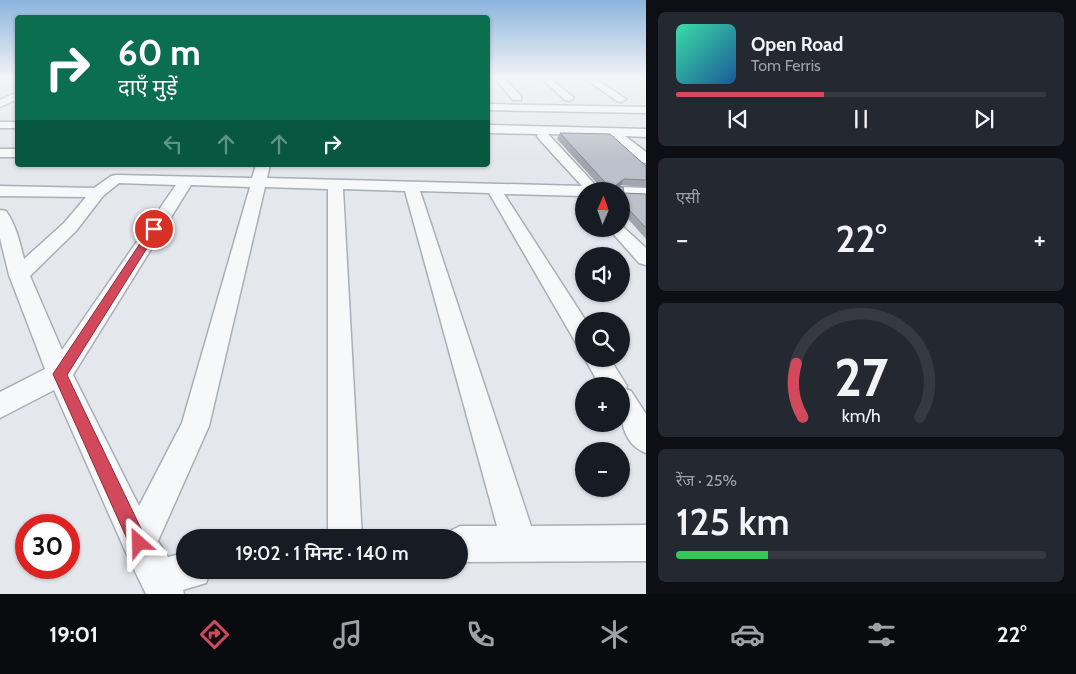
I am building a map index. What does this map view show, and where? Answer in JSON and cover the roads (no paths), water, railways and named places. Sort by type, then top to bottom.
[{"type":"street","points":[[490,107],[646,110]]},
{"type":"street","points":[[0,120],[15,120]]},
{"type":"street","points":[[0,125],[15,125]]},
{"type":"street","points":[[490,129],[646,133]]},
{"type":"street","points":[[490,135],[646,138]]},
{"type":"street","points":[[542,136],[578,182]]},
{"type":"street","points":[[620,138],[646,159]]},
{"type":"street","points":[[0,153],[15,153]]},
{"type":"street","points":[[19,275],[70,227],[98,193],[129,167]]},
{"type":"street","points":[[116,179],[186,181],[260,174],[335,184],[575,192]]},
{"type":"street","points":[[139,543],[195,426],[260,174]]},
{"type":"street","points":[[0,406],[60,374],[186,181]]},
{"type":"street","points":[[335,184],[345,529]]},
{"type":"street","points":[[411,187],[519,544]]},
{"type":"street","points":[[494,189],[575,322]]},
{"type":"street","points":[[0,191],[98,193]]},
{"type":"street","points":[[630,192],[646,193]]},
{"type":"street","points":[[2,232],[60,374],[139,543],[162,586],[176,579]]},
{"type":"street","points":[[627,238],[644,255]]},
{"type":"street","points":[[630,414],[646,440]]},
{"type":"street","points":[[468,544],[646,542]]}]
